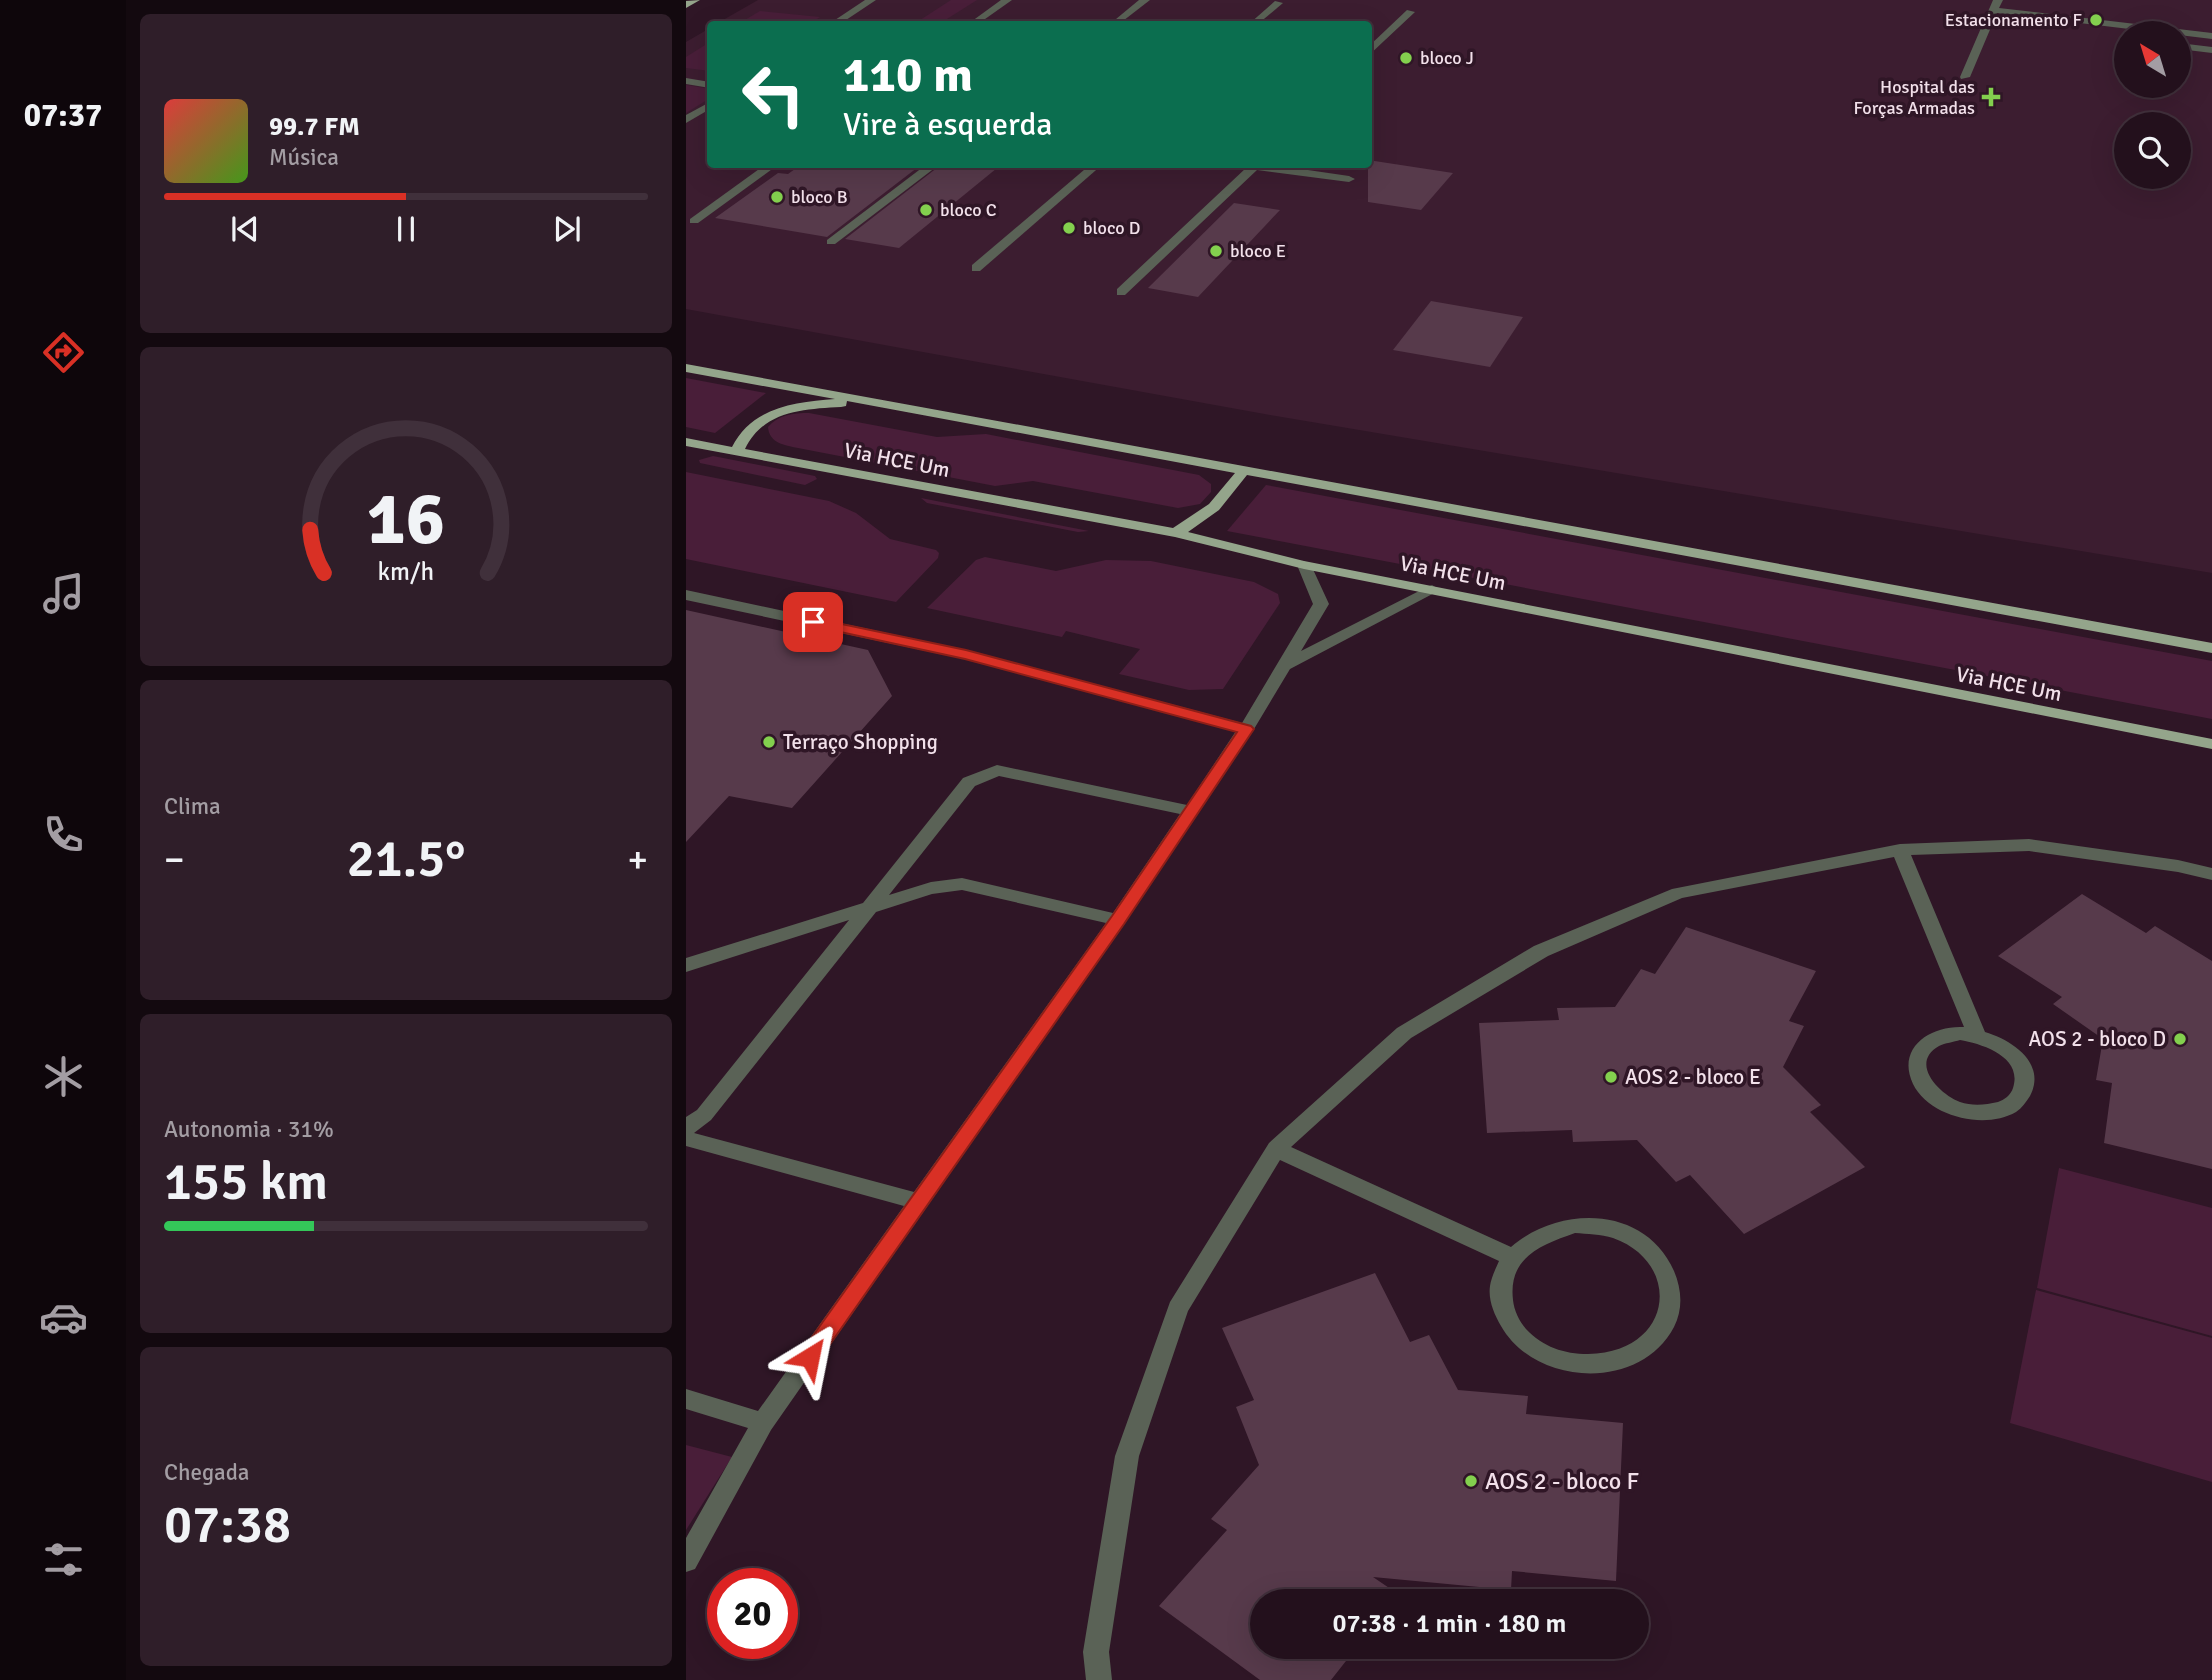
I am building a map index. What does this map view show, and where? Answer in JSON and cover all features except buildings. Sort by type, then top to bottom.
[{"type":"main road","points":[[686,5],[695,0]]},
{"type":"main road","points":[[686,368],[2212,648]]},
{"type":"main road","points":[[737,450],[742,438],[758,421],[779,411],[810,405],[887,404]]},
{"type":"main road","name":"Via HCE Um","points":[[686,442],[1175,533],[1304,565],[2212,744]]},
{"type":"main road","points":[[1175,533],[1204,517],[1223,501],[1244,470]]},
{"type":"street","points":[[839,21],[871,0]]},
{"type":"street","points":[[976,21],[1007,0]]},
{"type":"street","points":[[1118,21],[1145,0]]},
{"type":"street","points":[[1256,21],[1278,2]]},
{"type":"street","points":[[1965,77],[1996,5],[2054,17],[2212,36]]},
{"type":"street","points":[[1372,49],[1410,12]]},
{"type":"street","points":[[2054,17],[2078,29],[2110,35]]},
{"type":"street","points":[[2077,20],[2114,29]]},
{"type":"street","points":[[2191,45],[2212,48]]},
{"type":"street","points":[[686,81],[707,84]]},
{"type":"street","points":[[686,120],[707,107]]},
{"type":"street","points":[[694,221],[768,168]]},
{"type":"street","points":[[831,243],[930,168]]},
{"type":"street","points":[[976,268],[1093,168]]},
{"type":"street","points":[[1121,292],[1248,168]]},
{"type":"street","points":[[1272,168],[1349,179]]},
{"type":"street","points":[[686,1561],[763,1423],[1118,920],[1286,665],[1321,604],[1304,565]]},
{"type":"street","points":[[1286,665],[1432,590]]},
{"type":"street","points":[[686,595],[966,655],[1246,729]]},
{"type":"street","points":[[686,1128],[704,1115],[969,782],[996,770],[1191,811]]},
{"type":"street","points":[[1099,1680],[1096,1652],[1127,1455],[1178,1308],[1276,1149],[1404,1033],[1541,951],[1678,893],[1900,850],[2029,845],[2178,866],[2212,874]]},
{"type":"street","points":[[1900,850],[1977,1035],[2007,1049],[2018,1060],[2024,1073],[2025,1085],[2020,1097],[2010,1106],[1996,1111],[1962,1112],[1931,1096],[1920,1084],[1915,1073],[1915,1060],[1930,1040],[1952,1034],[1977,1035]]},
{"type":"street","points":[[686,965],[873,905],[931,888],[962,884],[1118,920]]},
{"type":"street","points":[[686,1138],[919,1202]]},
{"type":"street","points":[[1276,1149],[1511,1257]]},
{"type":"street","points":[[1575,1225],[1602,1226],[1626,1234],[1647,1248],[1662,1266],[1671,1287],[1671,1309],[1662,1330],[1646,1348],[1623,1360],[1597,1365],[1569,1363],[1543,1354],[1521,1340],[1506,1320],[1500,1299],[1502,1276],[1511,1257],[1528,1240],[1549,1230],[1575,1225]]},
{"type":"street","points":[[686,1399],[763,1423]]},
{"type":"shaded area","points":[[758,0],[2212,0],[2212,573],[1270,415],[686,309],[686,42],[707,30],[707,168],[1372,168],[1372,21],[721,21]]},
{"type":"shaded area","points":[[951,0],[977,0],[944,21],[919,21]]},
{"type":"shaded area","points":[[760,11],[820,17],[814,21],[743,21]]},
{"type":"shaded area","points":[[707,44],[707,71],[686,68],[686,57]]},
{"type":"shaded area","points":[[686,85],[707,88],[707,100],[686,113]]},
{"type":"shaded area","points":[[686,378],[766,393],[715,433],[686,427]]},
{"type":"shaded area","points":[[809,413],[937,437],[986,434],[1199,475],[1211,484],[1211,492],[1200,504],[1178,508],[1033,481],[995,486],[793,447],[771,437],[768,427],[776,420],[792,414]]},
{"type":"shaded area","points":[[713,456],[815,476],[817,479],[805,485],[700,463],[699,460]]},
{"type":"shaded area","points":[[686,472],[829,501],[856,513],[890,539],[936,550],[939,553],[938,558],[896,602],[686,559]]},
{"type":"shaded area","points":[[1266,485],[2212,661],[2212,719],[1227,531]]},
{"type":"shaded area","points":[[921,498],[1089,531],[1078,532],[927,503]]},
{"type":"shaded area","points":[[985,557],[1056,571],[1106,560],[1151,561],[1254,582],[1278,594],[1280,603],[1223,689],[1189,690],[1119,674],[1140,649],[1066,631],[1062,637],[927,608],[976,560]]},
{"type":"shaded area","points":[[2059,1168],[2212,1208],[2212,1336],[2037,1288]]},
{"type":"shaded area","points":[[2036,1290],[2212,1338],[2212,1482],[2010,1423]]},
{"type":"shaded area","points":[[686,1445],[732,1457],[686,1530]]},
{"type":"place","name":"Estacionamento F","points":[[2096,20]]},
{"type":"place","name":"bloco J","points":[[1406,58]]},
{"type":"place","name":"Hospital das Forças Armadas","points":[[1991,97]]},
{"type":"place","name":"bloco B","points":[[777,197]]},
{"type":"place","name":"bloco C","points":[[926,210]]},
{"type":"place","name":"bloco D","points":[[1069,228]]},
{"type":"place","name":"bloco E","points":[[1216,251]]},
{"type":"place","name":"Terraço Shopping","points":[[769,742]]},
{"type":"place","name":"AOS 2 - bloco D","points":[[2180,1039]]},
{"type":"place","name":"AOS 2 - bloco E","points":[[1611,1077]]},
{"type":"place","name":"AOS 2 - bloco F","points":[[1471,1481]]},
{"type":"route","points":[[810,1357],[1118,920],[1246,729],[966,655],[813,622]]}]
